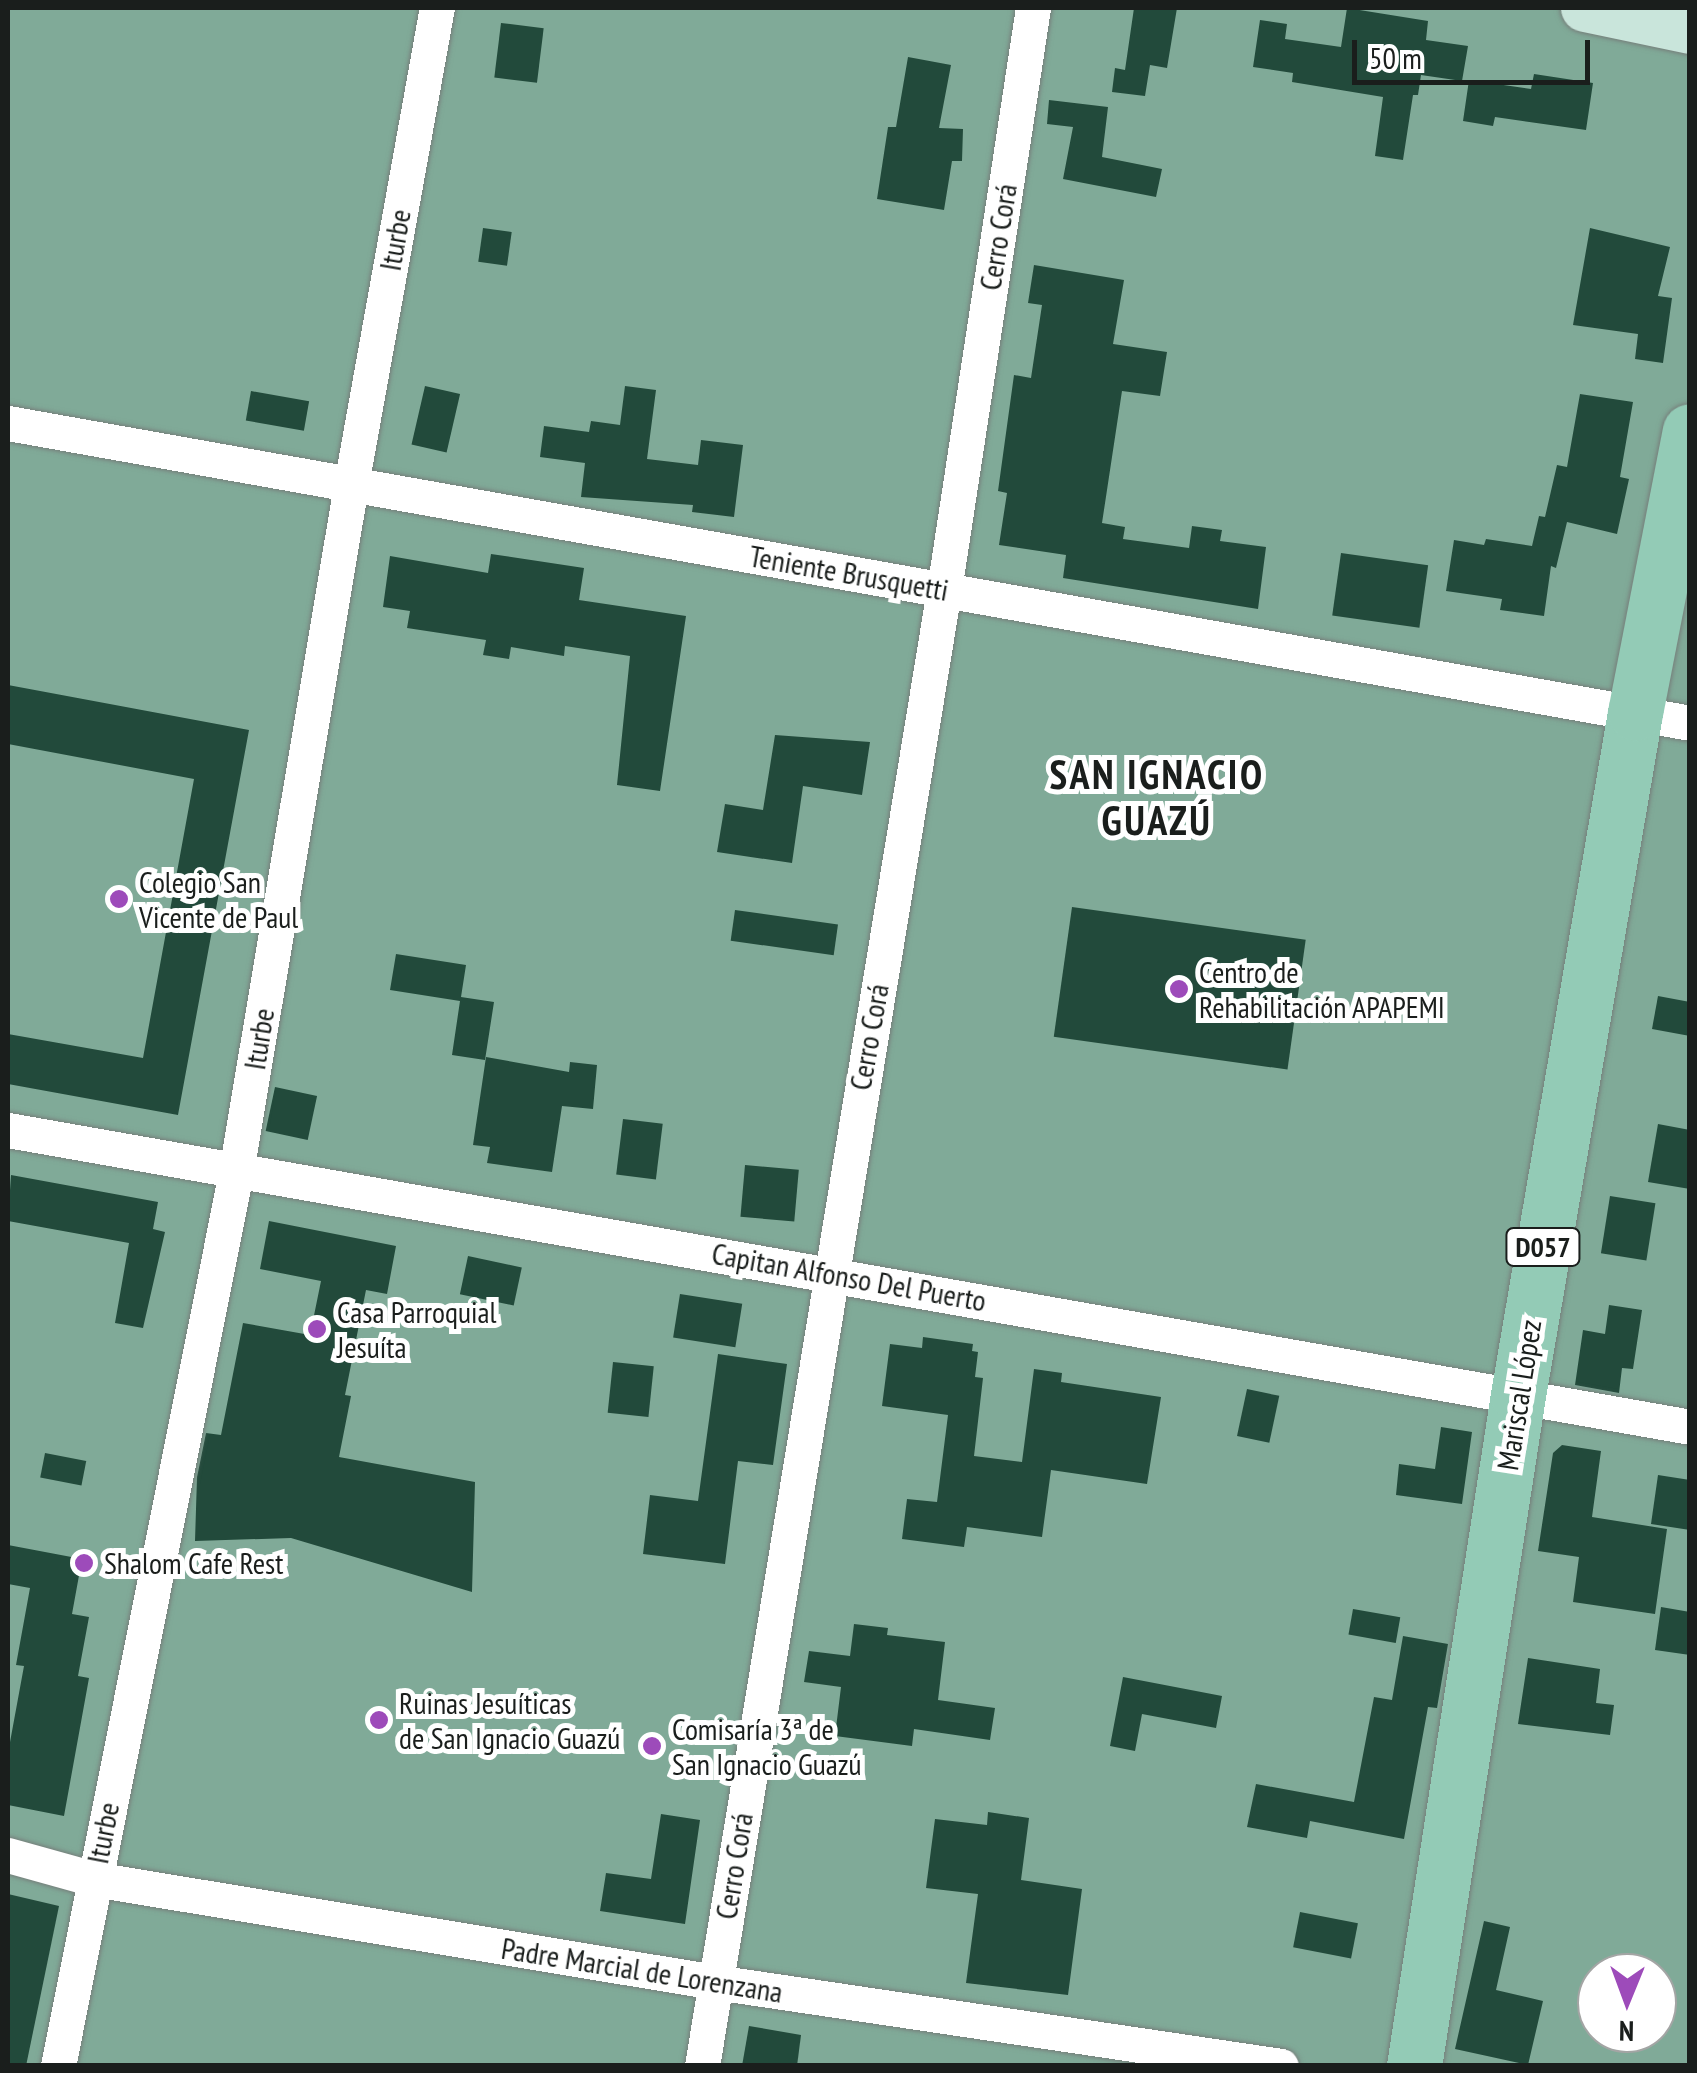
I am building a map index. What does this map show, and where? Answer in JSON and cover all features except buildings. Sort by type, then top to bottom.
[{"type":"main road","name":"Mariscal López","points":[[1414,2066],[1518,1395],[1635,712],[1690,431]]},
{"type":"street","name":"Iturbe","points":[[58,2066],[236,1172],[351,485],[437,8]]},
{"type":"street","name":"Cerro Corá","points":[[702,2066],[944,590],[1033,8]]},
{"type":"street","points":[[1585,8],[1690,30]]},
{"type":"street","name":"Teniente Brusquetti","points":[[8,423],[1690,723]]},
{"type":"street","name":"Capitan Alfonso Del Puerto","points":[[8,1130],[1690,1427]]},
{"type":"street","name":"Padre Marcial de Lorenzana","points":[[8,1856],[94,1880],[716,1982],[1281,2066]]},
{"type":"shaded area","points":[[8,8],[1689,8],[1689,2065],[8,2066]]},
{"type":"place","name":"Colegio San Vicente de Paul","points":[[119,899]]},
{"type":"place","name":"Centro de Rehabilitación APAPEMI","points":[[1179,989]]},
{"type":"place","name":"Casa Parroquial Jesuíta","points":[[317,1329]]},
{"type":"place","name":"Shalom Cafe Rest","points":[[84,1563]]},
{"type":"place","name":"Ruinas Jesuíticas de San Ignacio Guazú","points":[[379,1720]]},
{"type":"place","name":"Comisaría 3ª de San Ignacio Guazú","points":[[652,1746]]},
{"type":"district","name":"SAN IGNACIO GUAZÚ","points":[[1157,797]]}]
